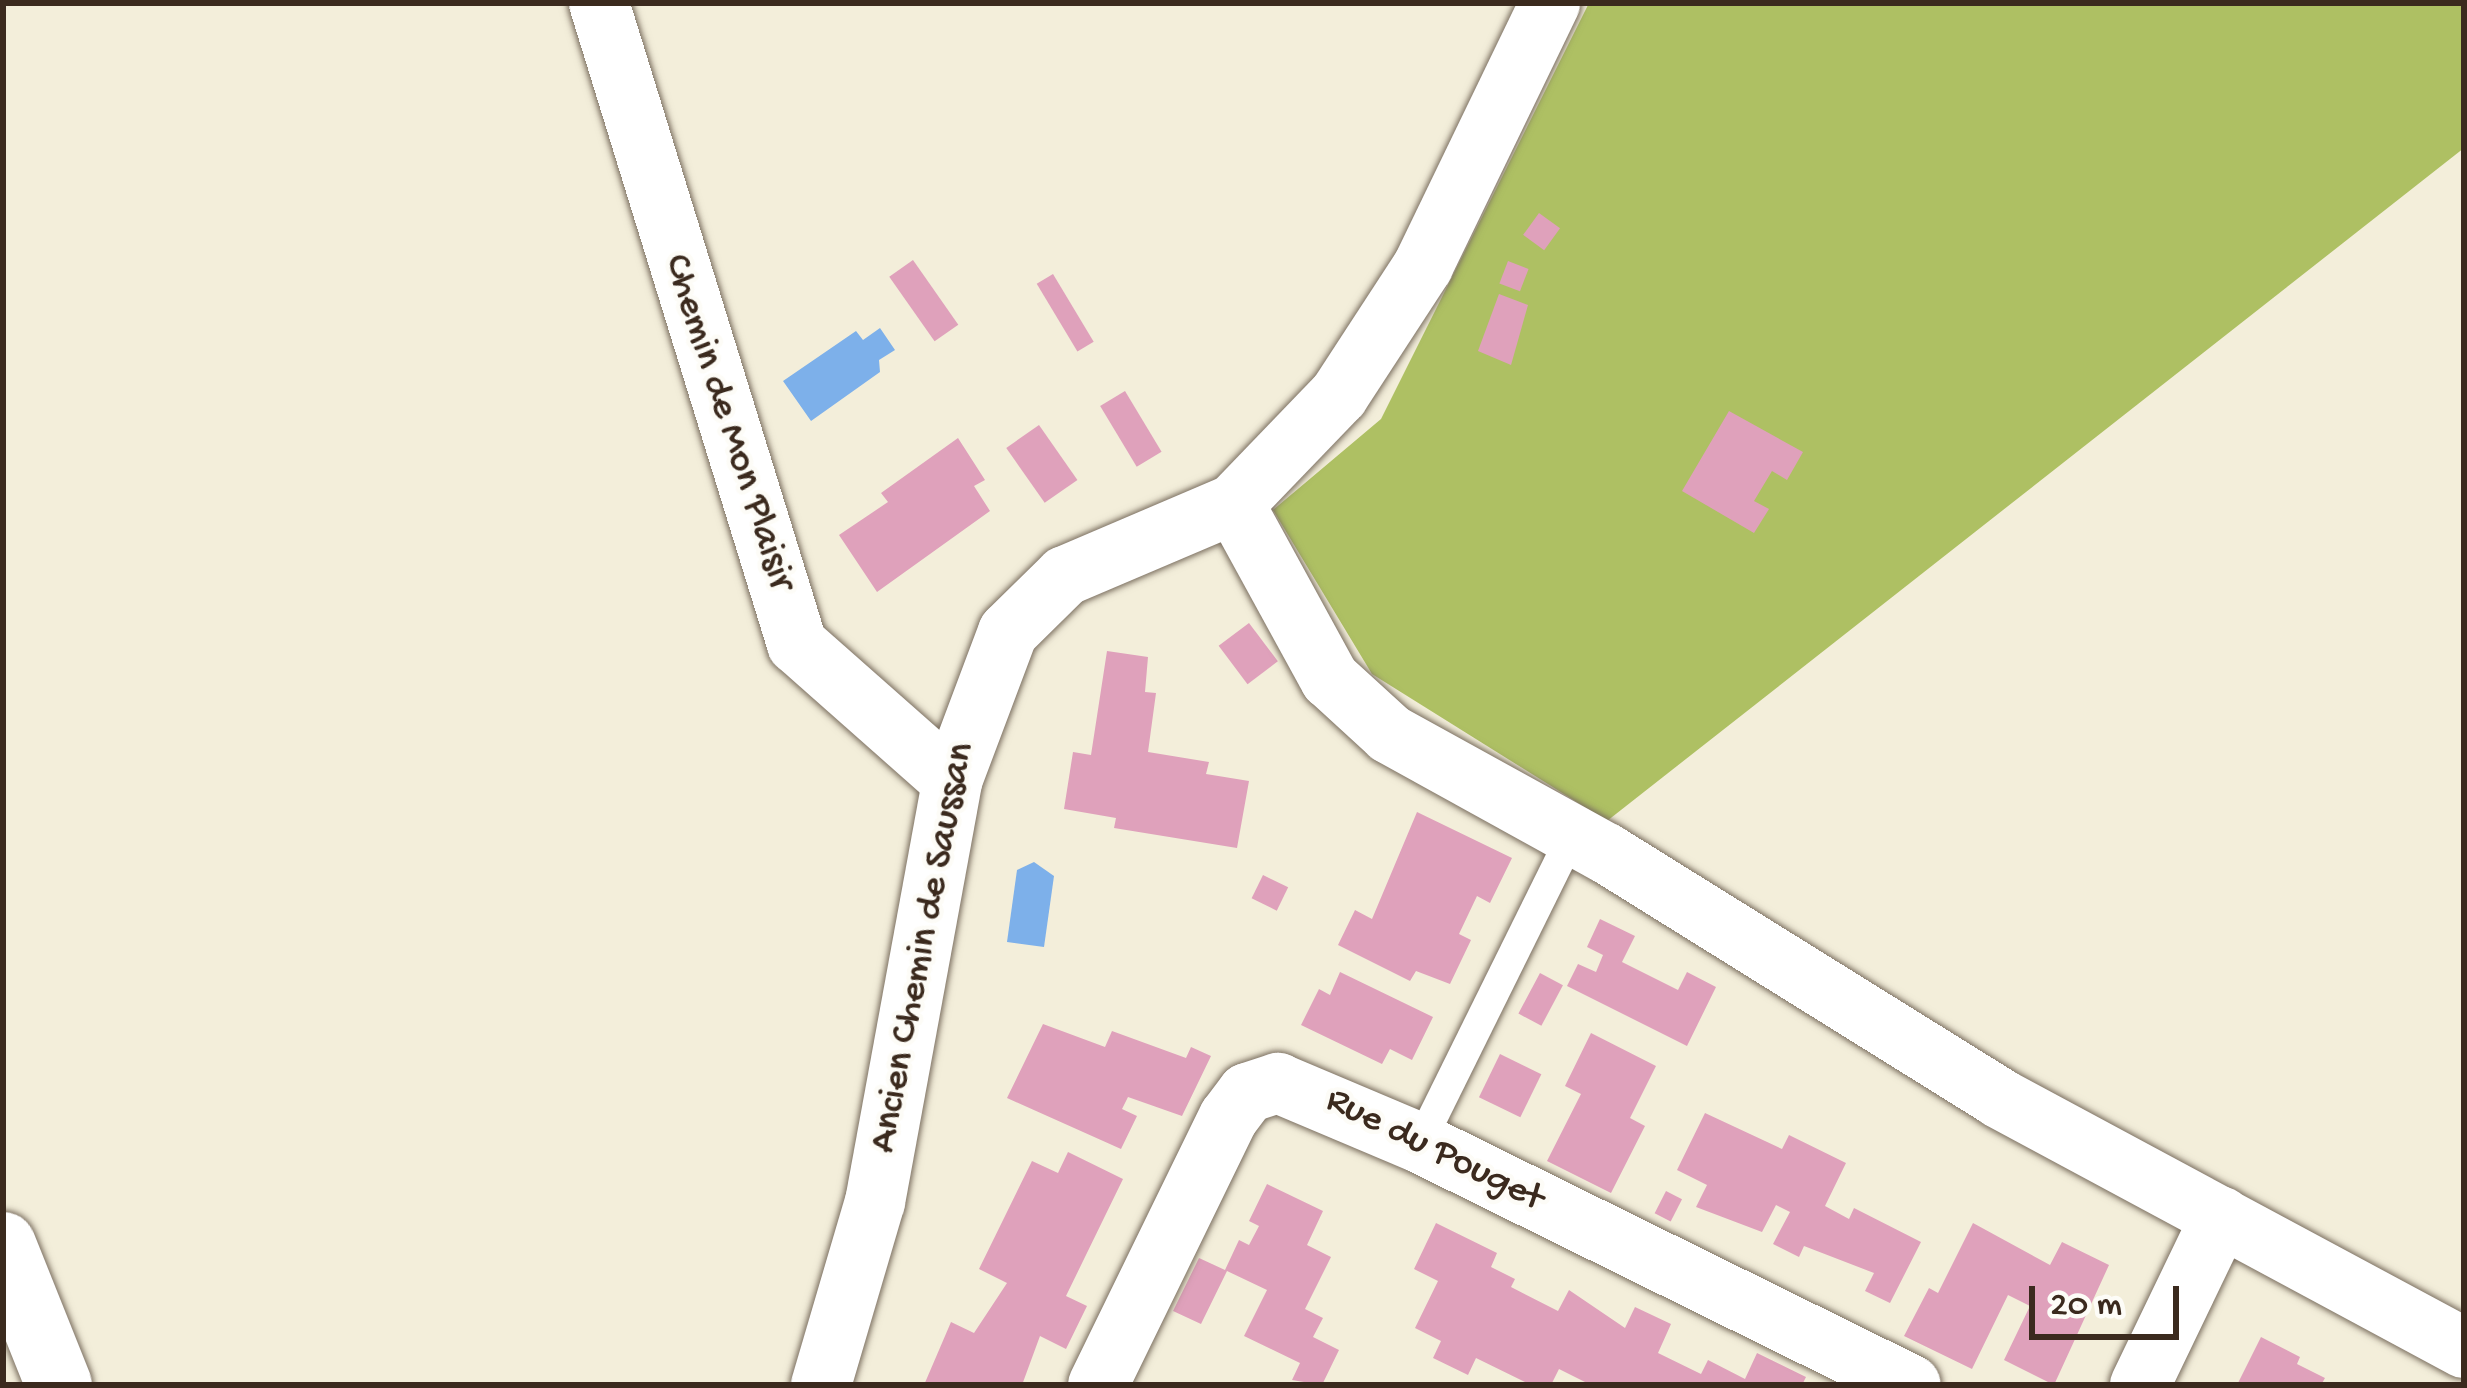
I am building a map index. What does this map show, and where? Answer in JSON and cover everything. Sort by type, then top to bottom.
[{"type":"street","name":"Chemin de Mon Plaisir","points":[[599,3],[797,644],[952,781]]},
{"type":"street","points":[[1550,3],[1423,266],[1339,395],[1234,504],[1330,679],[1390,734],[1606,853],[1999,1098],[2464,1348]]},
{"type":"street","name":"Ancien Chemin de Saussan","points":[[821,1385],[874,1202],[952,781],[986,675],[1008,632],[1046,591],[1234,504]]},
{"type":"street","name":"Rue du Pouget","points":[[1098,1385],[1246,1093],[1278,1083],[1306,1089],[1420,1143],[1911,1385]]},
{"type":"street","points":[[2140,1385],[2221,1217]]},
{"type":"street","points":[[3,1245],[59,1385]]},
{"type":"lane","points":[[1420,1143],[1566,847]]},
{"type":"green space","points":[[1589,3],[2464,3],[2464,148],[1607,821],[1372,674],[1273,510],[1381,419]]},
{"type":"water","points":[[880,328],[895,350],[879,360],[880,372],[811,421],[783,381],[856,331],[863,340]]},
{"type":"water","points":[[1034,862],[1054,876],[1044,947],[1007,942],[1017,870]]},
{"type":"building","points":[[1539,213],[1560,228],[1544,250],[1523,235]]},
{"type":"building","points":[[913,260],[958,325],[935,341],[889,277]]},
{"type":"building","points":[[1508,261],[1529,269],[1520,291],[1499,283]]},
{"type":"building","points":[[1053,274],[1094,342],[1077,352],[1037,284]]},
{"type":"building","points":[[1499,294],[1528,305],[1511,365],[1478,351]]},
{"type":"building","points":[[1125,391],[1162,452],[1137,467],[1100,406]]},
{"type":"building","points":[[1729,411],[1803,452],[1787,480],[1772,471],[1754,501],[1769,509],[1754,533],[1682,491]]},
{"type":"building","points":[[1039,425],[1077,480],[1045,503],[1006,448]]},
{"type":"building","points":[[958,438],[985,480],[974,486],[990,511],[877,592],[839,535],[888,502],[881,493]]},
{"type":"building","points":[[1249,623],[1278,661],[1248,684],[1219,646]]},
{"type":"building","points":[[1107,651],[1148,657],[1145,692],[1156,693],[1148,752],[1209,762],[1206,774],[1249,781],[1237,848],[1114,828],[1116,818],[1064,809],[1073,752],[1091,755]]},
{"type":"building","points":[[1417,812],[1512,858],[1490,903],[1477,896],[1459,934],[1471,940],[1450,984],[1416,971],[1410,981],[1338,945],[1355,910],[1372,919]]},
{"type":"building","points":[[1263,875],[1288,887],[1277,911],[1252,898]]},
{"type":"building","points":[[1600,919],[1635,936],[1622,962],[1678,990],[1687,972],[1716,987],[1687,1046],[1567,986],[1578,964],[1596,972],[1603,955],[1587,947]]},
{"type":"building","points":[[1340,972],[1433,1017],[1412,1060],[1390,1049],[1382,1064],[1301,1025],[1319,989],[1330,995]]},
{"type":"building","points":[[1540,973],[1563,985],[1541,1026],[1518,1014]]},
{"type":"building","points":[[1043,1024],[1105,1047],[1112,1031],[1186,1058],[1191,1047],[1211,1056],[1182,1116],[1128,1097],[1122,1109],[1137,1116],[1121,1149],[1007,1098]]},
{"type":"building","points":[[1591,1033],[1656,1066],[1630,1118],[1645,1126],[1611,1193],[1547,1161],[1581,1094],[1565,1086]]},
{"type":"building","points":[[1500,1054],[1541,1074],[1520,1117],[1479,1097]]},
{"type":"building","points":[[1705,1113],[1782,1149],[1789,1135],[1846,1163],[1825,1206],[1849,1219],[1854,1208],[1921,1242],[1890,1303],[1865,1291],[1874,1273],[1804,1246],[1799,1257],[1773,1244],[1790,1212],[1776,1205],[1762,1232],[1696,1207],[1707,1185],[1677,1170]]},
{"type":"building","points":[[1068,1152],[1123,1179],[1066,1296],[1087,1306],[1066,1349],[1040,1336],[1022,1385],[924,1385],[951,1322],[974,1333],[1007,1283],[979,1269],[1032,1161],[1058,1173]]},
{"type":"building","points":[[1267,1184],[1323,1211],[1307,1245],[1331,1257],[1305,1309],[1323,1318],[1313,1337],[1339,1350],[1322,1385],[1292,1380],[1300,1363],[1244,1336],[1267,1290],[1227,1271],[1201,1324],[1173,1311],[1199,1258],[1225,1270],[1239,1240],[1249,1245],[1259,1226],[1249,1221]]},
{"type":"building","points":[[1666,1191],[1682,1199],[1671,1221],[1655,1213]]},
{"type":"building","points":[[1436,1223],[1497,1253],[1491,1267],[1515,1279],[1511,1287],[1558,1311],[1569,1290],[1625,1328],[1635,1307],[1671,1324],[1658,1353],[1701,1374],[1708,1360],[1745,1379],[1757,1353],[1806,1377],[1802,1385],[1591,1385],[1559,1369],[1551,1385],[1531,1385],[1476,1358],[1468,1375],[1433,1358],[1441,1341],[1415,1328],[1438,1281],[1414,1269]]},
{"type":"building","points":[[1973,1223],[2050,1265],[2062,1242],[2109,1265],[2054,1385],[2004,1360],[2030,1306],[2008,1295],[1972,1369],[1904,1336],[1929,1288],[1938,1293]]},
{"type":"building","points":[[2261,1337],[2300,1357],[2297,1364],[2325,1378],[2321,1385],[2237,1385]]}]
